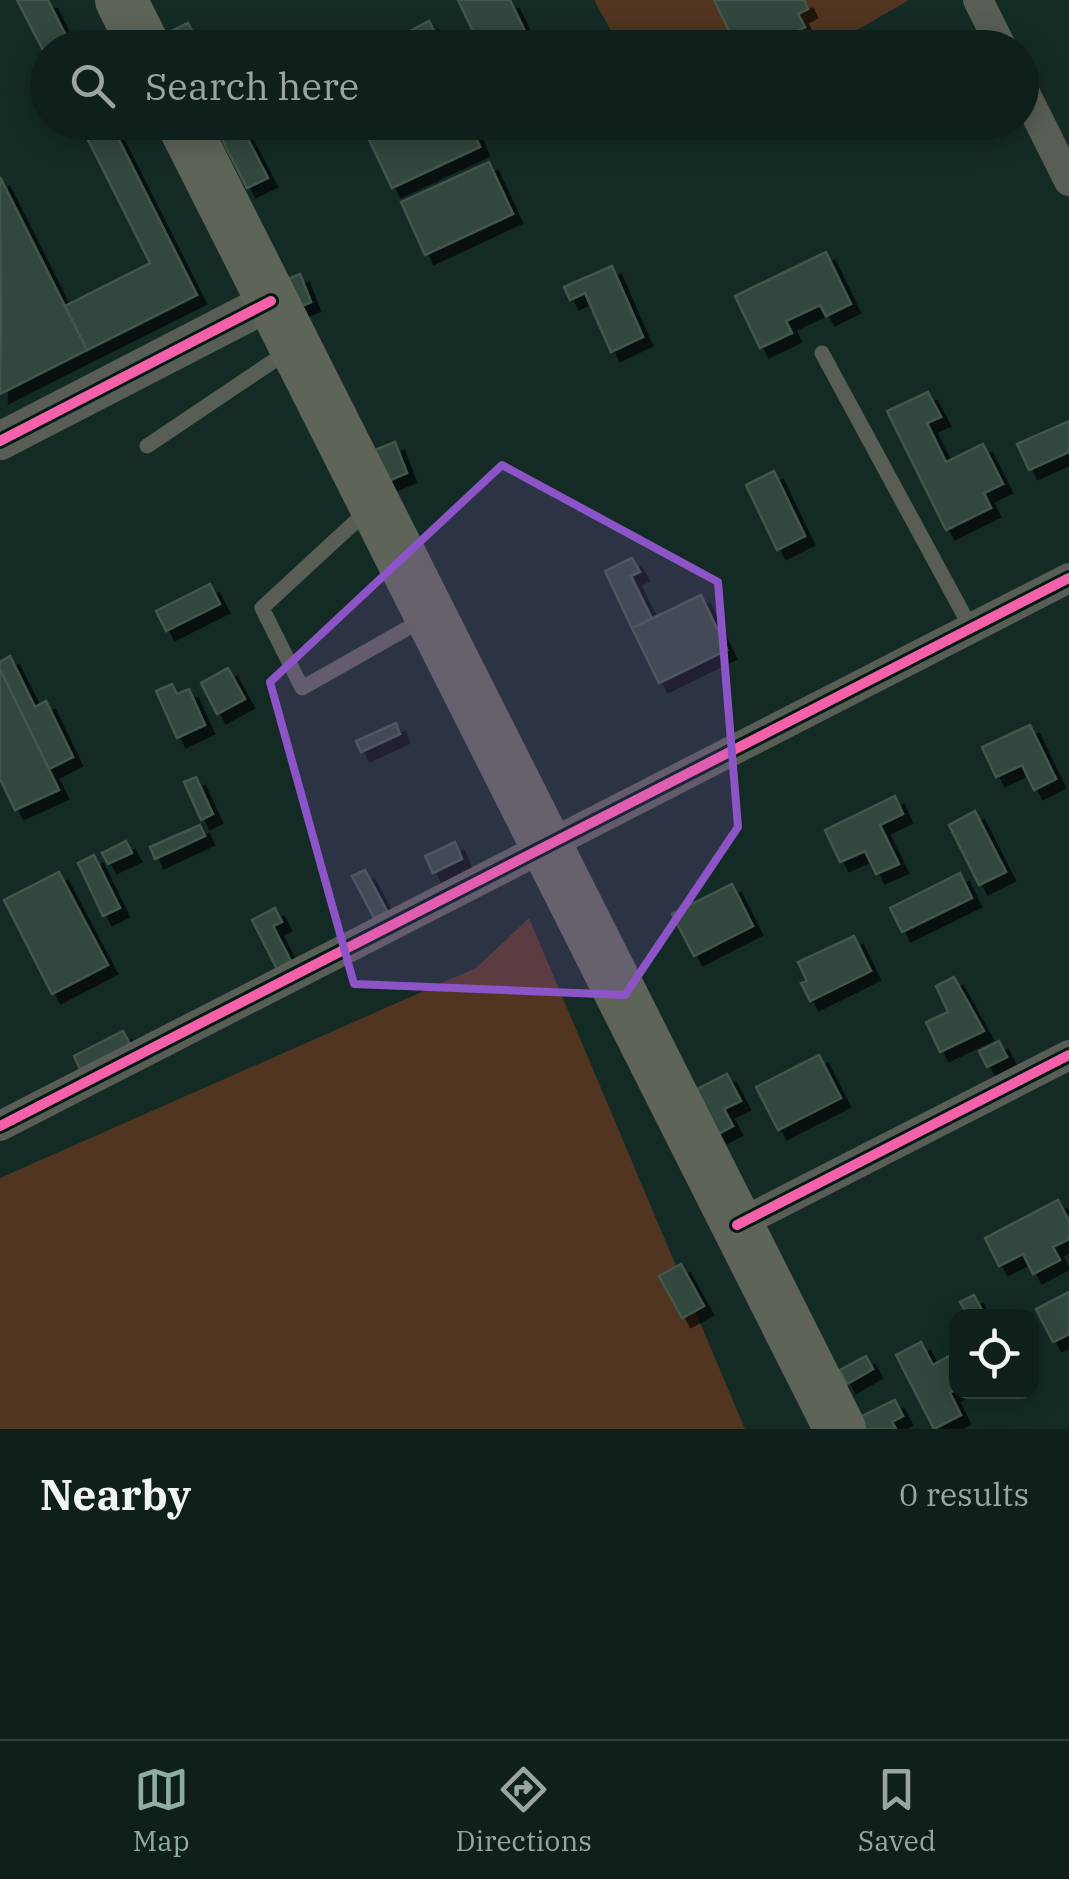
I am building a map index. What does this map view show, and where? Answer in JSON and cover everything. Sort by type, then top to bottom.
[{"type":"highway","points":[[121,0],[136,30]]},
{"type":"highway","points":[[191,140],[840,1429]]},
{"type":"street","points":[[978,0],[993,30]]},
{"type":"street","points":[[1039,121],[1069,181]]},
{"type":"street","points":[[0,441],[271,301]]},
{"type":"street","points":[[0,1126],[1069,578]]},
{"type":"street","points":[[737,1225],[1069,1054]]},
{"type":"lane","points":[[147,446],[295,347]]},
{"type":"lane","points":[[822,353],[971,628]]},
{"type":"lane","points":[[374,504],[262,608],[302,688],[430,616]]},
{"type":"highlighted area","points":[[502,465],[718,582],[738,827],[625,995],[354,984],[270,682]]},
{"type":"shaded area","points":[[594,0],[909,0],[857,30],[611,30]]},
{"type":"shaded area","points":[[529,918],[745,1429],[0,1429],[0,1178],[476,968]]},
{"type":"building","points":[[17,0],[48,0],[63,30],[32,30]]},
{"type":"building","points":[[458,0],[510,0],[524,30],[472,30]]},
{"type":"building","points":[[714,0],[804,0],[808,9],[798,14],[805,27],[799,30],[729,30]]},
{"type":"building","points":[[429,21],[434,30],[412,30]]},
{"type":"building","points":[[188,23],[192,30],[173,30]]},
{"type":"building","points":[[88,140],[119,140],[197,295],[87,350],[65,306],[150,263]]},
{"type":"building","points":[[222,140],[248,140],[268,178],[247,188]]},
{"type":"building","points":[[369,140],[477,140],[480,147],[392,188]]},
{"type":"building","points":[[489,162],[513,214],[425,255],[401,202]]},
{"type":"building","points":[[0,177],[87,350],[0,394],[1,326]]},
{"type":"building","points":[[826,252],[851,304],[826,316],[820,305],[786,321],[792,333],[760,348],[735,296]]},
{"type":"building","points":[[612,266],[643,337],[611,352],[585,293],[570,300],[564,287]]},
{"type":"building","points":[[300,274],[311,302],[299,307],[288,279]]},
{"type":"building","points":[[928,392],[941,417],[927,423],[946,462],[983,444],[1003,484],[984,493],[991,508],[946,530],[887,411]]},
{"type":"building","points":[[1069,421],[1069,452],[1029,470],[1017,444]]},
{"type":"building","points":[[395,442],[407,473],[388,481],[375,450]]},
{"type":"building","points":[[774,471],[805,536],[777,550],[746,485]]},
{"type":"building","points":[[632,558],[640,572],[631,576],[652,619],[632,628],[605,571]]},
{"type":"building","points":[[210,584],[220,604],[166,631],[156,611]]},
{"type":"building","points":[[701,595],[727,650],[659,683],[632,628]]},
{"type":"building","points":[[10,656],[35,707],[46,701],[73,757],[49,769],[0,669],[0,662]]},
{"type":"building","points":[[228,668],[245,699],[217,714],[201,683]]},
{"type":"building","points":[[0,669],[59,790],[15,810],[0,779]]},
{"type":"building","points":[[172,684],[177,694],[189,689],[205,725],[177,738],[156,691]]},
{"type":"building","points":[[396,723],[400,734],[361,752],[356,741]]},
{"type":"building","points":[[1030,725],[1056,779],[1034,790],[1022,765],[996,777],[982,747]]},
{"type":"building","points":[[196,777],[213,814],[201,820],[184,782]]},
{"type":"building","points":[[895,796],[903,814],[880,825],[899,864],[876,874],[865,851],[840,862],[825,830]]},
{"type":"building","points":[[975,811],[1006,872],[979,885],[949,825]]},
{"type":"building","points":[[200,825],[205,836],[155,859],[150,847]]},
{"type":"building","points":[[126,841],[132,853],[108,864],[102,853]]},
{"type":"building","points":[[455,842],[462,859],[433,873],[425,856]]},
{"type":"building","points":[[94,855],[120,908],[103,916],[78,863]]},
{"type":"building","points":[[365,870],[387,911],[374,918],[352,876]]},
{"type":"building","points":[[59,872],[108,965],[52,994],[4,900]]},
{"type":"building","points":[[960,873],[972,898],[902,932],[890,908]]},
{"type":"building","points":[[732,884],[753,926],[694,956],[672,914]]},
{"type":"building","points":[[275,908],[282,922],[273,926],[291,961],[277,969],[252,920]]},
{"type":"building","points":[[854,936],[871,971],[810,1001],[801,983],[807,981],[798,962]]},
{"type":"building","points":[[954,977],[984,1031],[940,1052],[926,1022],[948,1012],[936,986]]},
{"type":"building","points":[[123,1031],[131,1046],[81,1071],[74,1056]]},
{"type":"building","points":[[999,1041],[1007,1057],[987,1067],[979,1051]]},
{"type":"building","points":[[819,1055],[841,1098],[778,1130],[756,1087]]},
{"type":"building","points":[[727,1074],[741,1101],[724,1109],[733,1126],[718,1134],[695,1090]]},
{"type":"building","points":[[1058,1200],[1069,1221],[1069,1239],[1053,1247],[1060,1260],[1033,1274],[1023,1254],[999,1266],[985,1238]]},
{"type":"building","points":[[681,1264],[704,1306],[682,1318],[659,1276]]},
{"type":"building","points":[[1069,1292],[1069,1334],[1053,1342],[1036,1309]]},
{"type":"building","points":[[974,1295],[981,1309],[964,1309],[960,1302]]},
{"type":"building","points":[[921,1342],[933,1365],[949,1356],[949,1399],[953,1399],[961,1415],[934,1429],[896,1355]]},
{"type":"building","points":[[866,1356],[873,1369],[847,1384],[840,1370]]},
{"type":"building","points":[[895,1400],[903,1416],[892,1422],[896,1429],[866,1429],[860,1417]]},
{"type":"cycle path","points":[[0,441],[271,301]]},
{"type":"cycle path","points":[[0,1126],[1069,578]]},
{"type":"cycle path","points":[[737,1225],[1069,1055]]}]
